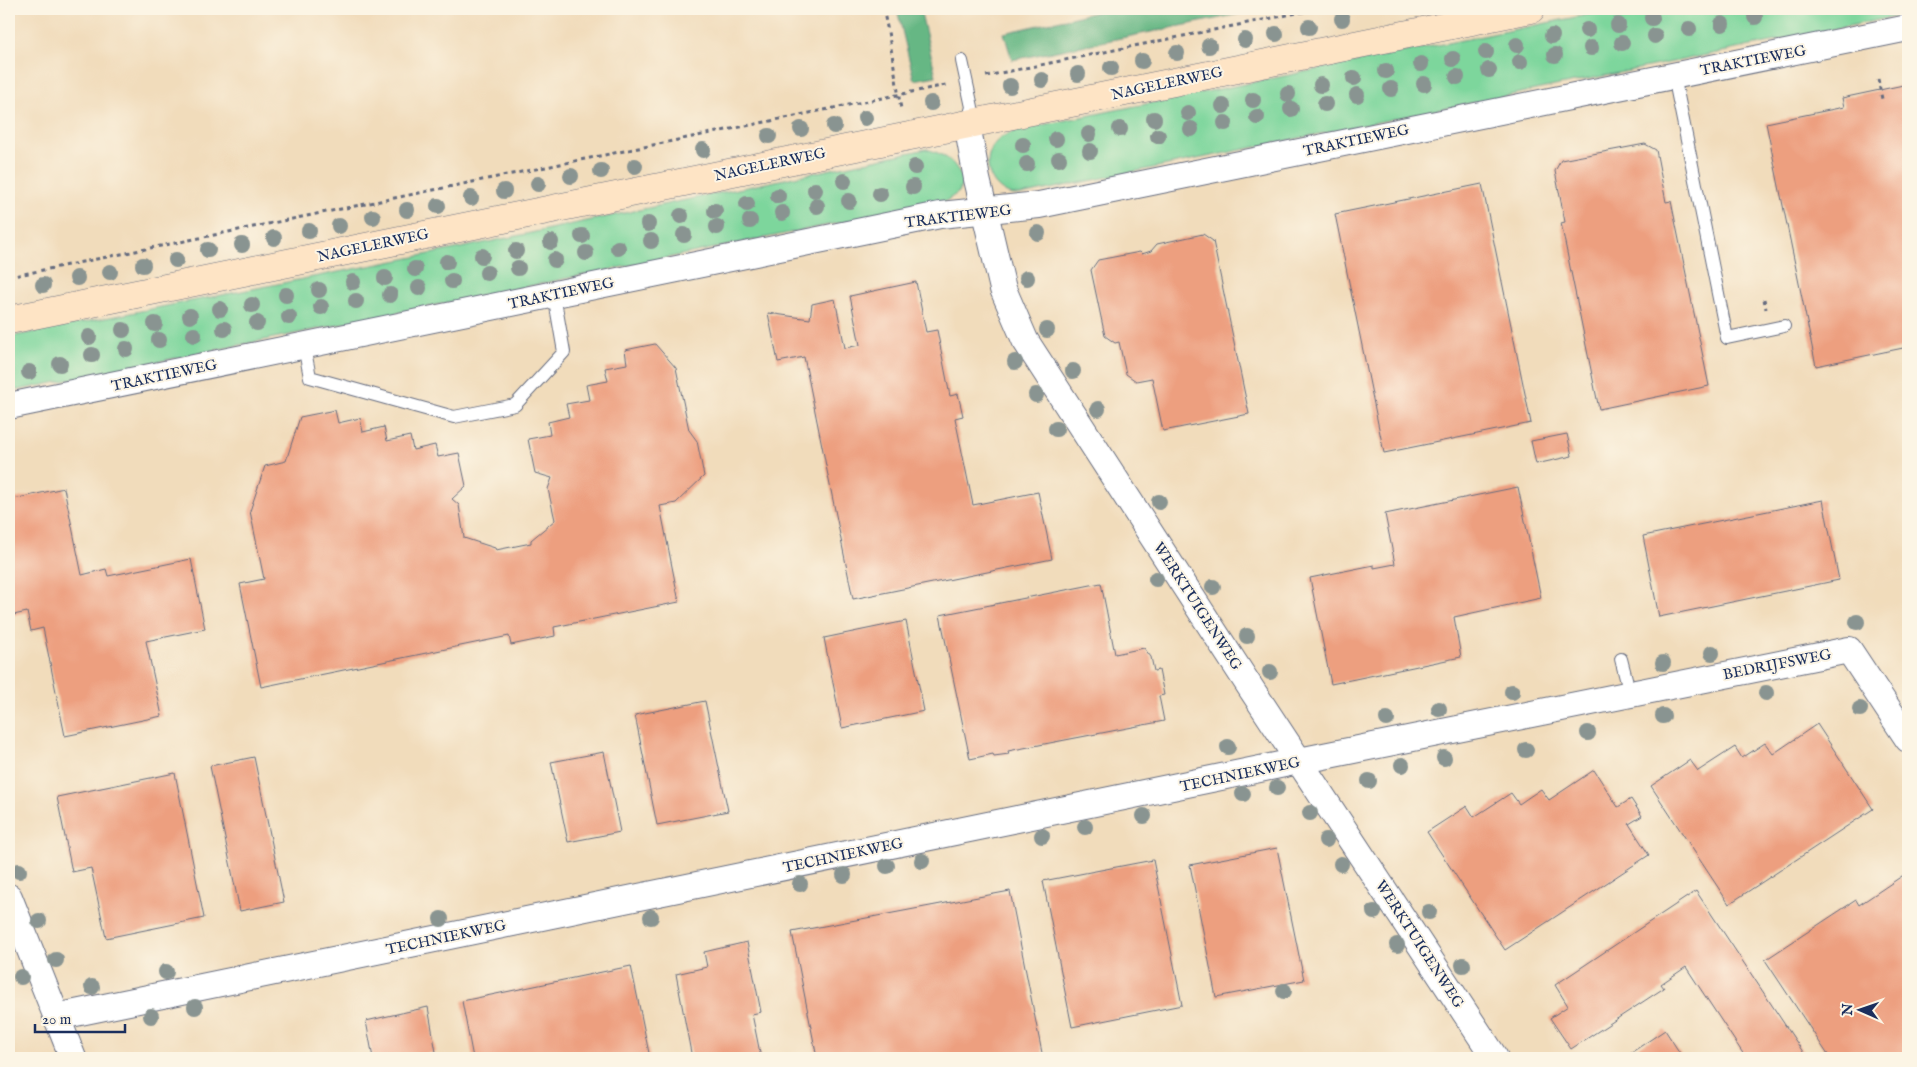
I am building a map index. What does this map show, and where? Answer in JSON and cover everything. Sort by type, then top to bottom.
[{"type":"main road","name":"NAGELERWEG","points":[[9,320],[1531,9]]},
{"type":"street","name":"TRAKTIEWEG","points":[[9,406],[940,215],[1039,205],[1508,117],[1674,76],[1718,75],[1908,28]]},
{"type":"street","name":"WERKTUIGENWEG","points":[[967,124],[984,211],[1003,289],[1025,340],[1495,1058]]},
{"type":"street","name":"BEDRIJFSWEG","points":[[1630,694],[1850,650],[1908,739]]},
{"type":"street","name":"TECHNIEKWEG","points":[[56,1017],[1630,694]]},
{"type":"street","points":[[9,897],[73,1058]]},
{"type":"lane","points":[[962,60],[972,107],[967,124]]},
{"type":"lane","points":[[1674,76],[1727,338],[1784,326]]},
{"type":"lane","points":[[304,346],[310,377],[454,417],[515,405],[564,352],[554,295]]},
{"type":"lane","points":[[1621,659],[1630,694]]},
{"type":"path","points":[[883,9],[892,47],[892,65],[900,102]]},
{"type":"path","points":[[9,277],[1317,9]]},
{"type":"path","points":[[1878,80],[1882,99]]},
{"type":"green space","points":[[897,9],[920,9],[936,76],[914,80]]},
{"type":"green space","points":[[1110,9],[1265,9],[1012,60],[1004,33]]},
{"type":"green space","points":[[1616,9],[1908,9],[1908,14],[1020,195],[1010,194],[998,187],[993,181],[988,167],[988,159],[994,145],[999,139],[1017,130]]},
{"type":"green space","points":[[926,149],[939,153],[949,160],[957,169],[963,181],[959,192],[946,201],[9,392],[9,337],[460,248]]},
{"type":"building","points":[[1908,84],[1908,347],[1816,366],[1766,123],[1844,107],[1842,98]]},
{"type":"building","points":[[1645,144],[1656,150],[1666,202],[1671,201],[1709,386],[1599,409],[1561,223],[1565,222],[1555,171],[1561,160]]},
{"type":"building","points":[[1482,184],[1531,423],[1384,453],[1335,214]]},
{"type":"building","points":[[1203,234],[1213,241],[1249,414],[1163,431],[1152,378],[1136,381],[1126,374],[1119,342],[1115,343],[1105,336],[1091,270],[1098,260],[1140,252],[1142,254],[1151,251],[1157,244]]},
{"type":"building","points":[[916,282],[926,332],[937,330],[950,396],[958,394],[963,416],[955,418],[973,505],[1038,492],[1052,559],[853,599],[804,357],[778,362],[768,313],[810,319],[812,304],[835,299],[845,348],[860,345],[850,296]]},
{"type":"building","points":[[655,344],[676,368],[689,430],[697,441],[704,476],[676,503],[660,506],[679,602],[554,627],[555,636],[511,645],[509,636],[261,687],[240,584],[264,579],[250,511],[265,466],[286,461],[300,417],[335,410],[338,423],[360,418],[363,432],[384,427],[387,441],[410,436],[413,450],[435,445],[438,457],[459,453],[466,486],[452,499],[459,505],[464,538],[495,548],[496,550],[531,543],[531,540],[555,520],[548,489],[552,478],[535,473],[528,439],[550,435],[548,422],[569,417],[566,404],[589,400],[586,385],[608,381],[605,368],[627,364],[625,350]]},
{"type":"building","points":[[1567,434],[1572,456],[1536,464],[1531,441]]},
{"type":"building","points":[[1518,487],[1541,598],[1454,617],[1461,657],[1331,684],[1310,578],[1374,565],[1374,568],[1395,564],[1385,514]]},
{"type":"building","points":[[64,488],[82,575],[106,569],[108,576],[191,559],[205,629],[146,641],[162,716],[65,736],[43,628],[31,631],[27,612],[9,616],[9,500]]},
{"type":"building","points":[[1823,500],[1839,580],[1659,617],[1643,536]]},
{"type":"building","points":[[1101,583],[1115,654],[1144,648],[1151,657],[1154,671],[1159,670],[1164,695],[1159,696],[1164,721],[1008,751],[1009,754],[994,756],[993,754],[970,759],[940,615]]},
{"type":"building","points":[[906,621],[924,711],[842,728],[824,638]]},
{"type":"building","points":[[705,701],[728,811],[657,825],[635,715]]},
{"type":"building","points":[[1817,724],[1873,809],[1729,904],[1651,786],[1690,760],[1698,771],[1735,747],[1742,758],[1765,743],[1773,754]]},
{"type":"building","points":[[604,752],[620,832],[568,842],[551,762]]},
{"type":"building","points":[[254,757],[284,902],[240,911],[210,766]]},
{"type":"building","points":[[1594,770],[1618,807],[1631,799],[1642,816],[1629,824],[1649,855],[1505,950],[1427,832],[1467,806],[1474,817],[1511,793],[1519,804],[1541,789],[1549,800]]},
{"type":"building","points":[[175,773],[204,918],[106,938],[91,868],[72,872],[57,797]]},
{"type":"building","points":[[1277,848],[1304,980],[1216,997],[1190,865]]},
{"type":"building","points":[[1153,860],[1182,1005],[1072,1027],[1043,881]]},
{"type":"building","points":[[1908,872],[1908,1058],[1830,1058],[1765,960],[1856,900],[1859,905]]},
{"type":"building","points":[[1010,891],[1043,1058],[817,1058],[792,932]]},
{"type":"building","points":[[1696,891],[1807,1058],[1746,1058],[1686,967],[1661,984],[1664,988],[1571,1049],[1550,1018],[1568,1006],[1555,985]]},
{"type":"building","points":[[747,942],[761,1012],[752,1014],[761,1058],[692,1058],[676,974],[707,967],[704,952]]},
{"type":"building","points":[[631,966],[650,1058],[473,1058],[462,1001]]},
{"type":"building","points":[[428,1007],[436,1052],[406,1058],[373,1058],[366,1021]]},
{"type":"building","points":[[1665,1030],[1683,1058],[1623,1058]]}]
